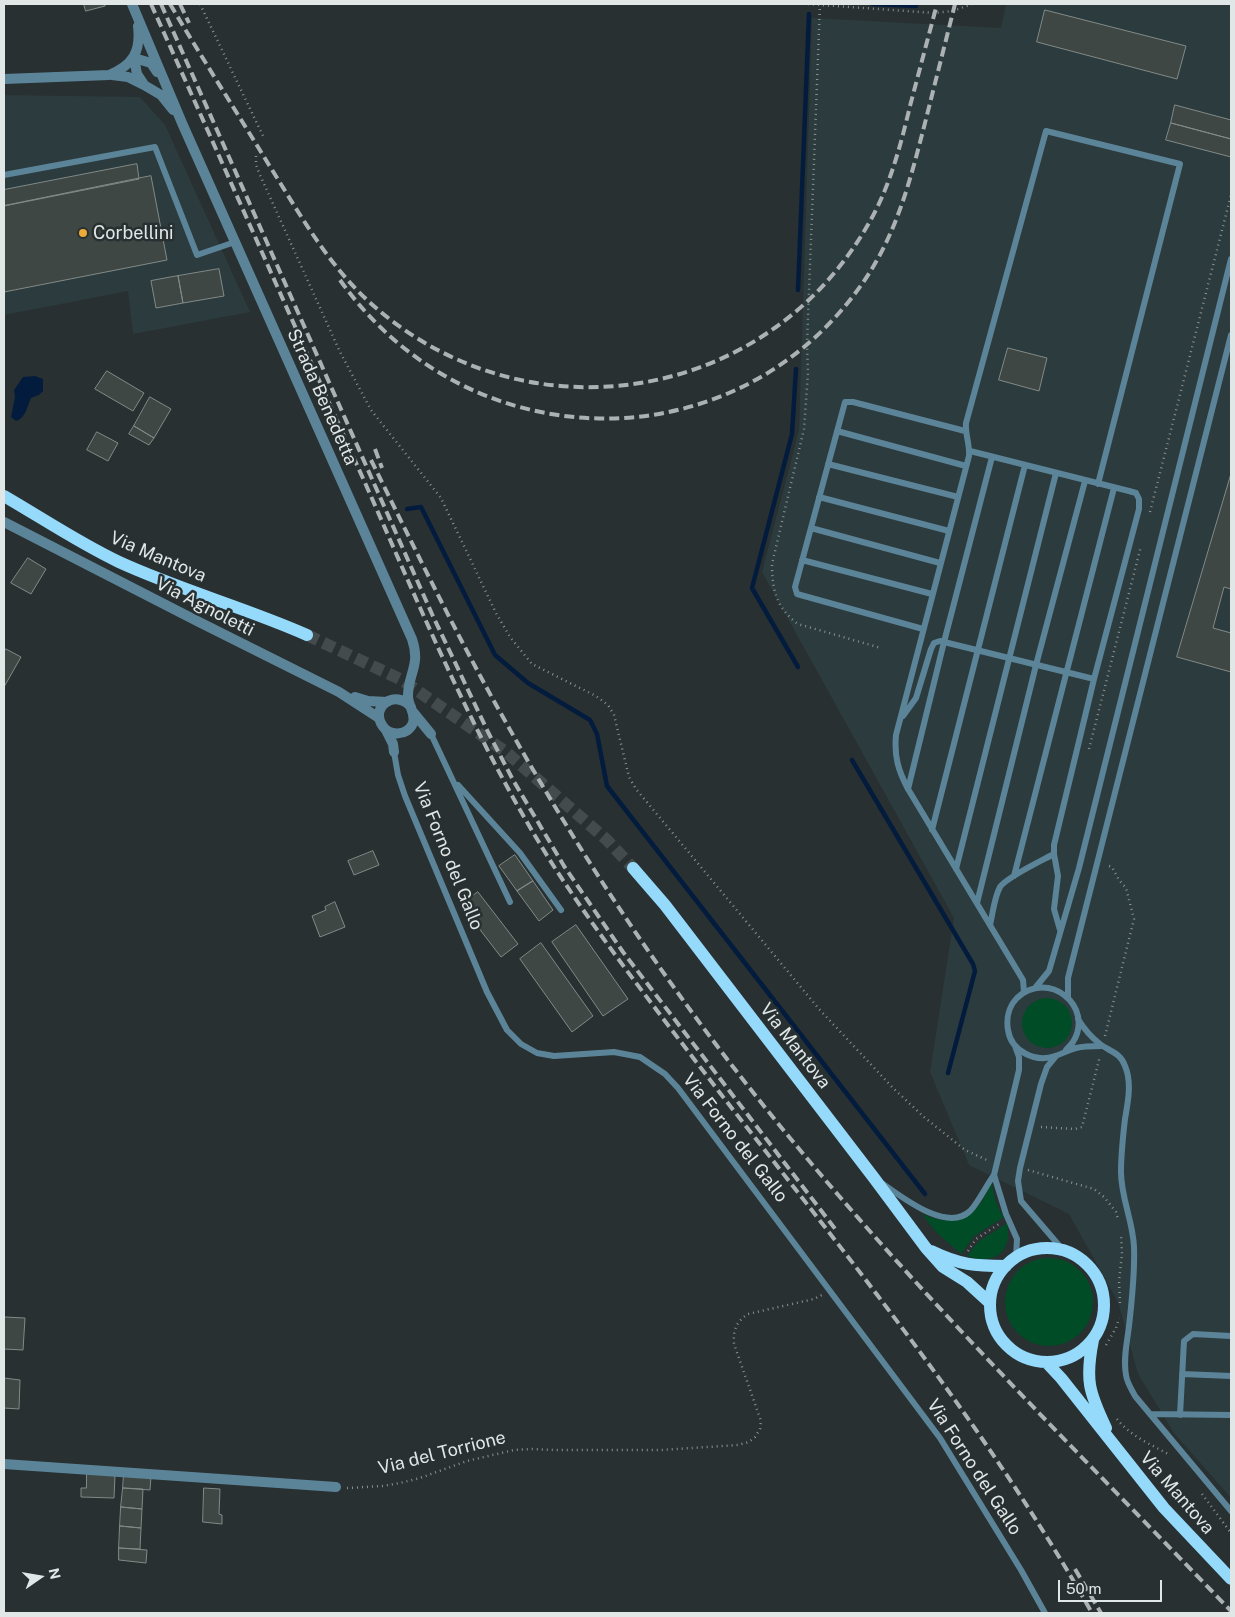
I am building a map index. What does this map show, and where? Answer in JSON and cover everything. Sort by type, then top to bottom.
[{"type":"main road","name":"Via Mantova","points":[[4,496],[118,561],[196,593],[250,611],[307,635]]},
{"type":"main road","name":"Via Mantova","points":[[632,868],[665,906],[926,1248],[943,1267],[967,1282],[990,1303]]},
{"type":"main road","name":"Via Mantova","points":[[926,1248],[959,1263],[1006,1266]]},
{"type":"main road","name":"Via Mantova","points":[[1093,1340],[1072,1357],[1046,1362],[1033,1361],[1021,1356],[1006,1344],[995,1328],[991,1316],[990,1303],[995,1283],[1006,1266],[1016,1257],[1027,1252],[1051,1248],[1063,1250],[1078,1257],[1091,1268],[1102,1287],[1104,1309],[1100,1326],[1093,1340],[1088,1363],[1091,1394],[1117,1450]]},
{"type":"main road","name":"Via Mantova","points":[[1046,1362],[1061,1378],[1164,1508],[1231,1579]]},
{"type":"street","name":"Strada Benedetta","points":[[134,8],[140,39],[134,58],[151,63],[165,82]]},
{"type":"street","name":"Strada Benedetta","points":[[134,8],[182,123],[412,639],[416,651],[415,664],[408,688],[408,700],[412,710]]},
{"type":"street","points":[[109,75],[122,69],[134,58]]},
{"type":"street","points":[[134,58],[137,74],[144,85]]},
{"type":"street","name":"Strada Benedetta","points":[[4,79],[109,75],[128,77],[161,95],[182,123]]},
{"type":"street","name":"Via Agnoletti","points":[[4,522],[339,692],[379,718],[386,730]]},
{"type":"street","points":[[379,718],[381,709],[408,688]]},
{"type":"street","name":"Via Agnoletti","points":[[339,692],[368,701],[403,700],[431,734]]},
{"type":"street","points":[[386,730],[390,733],[399,734],[404,732],[411,726],[414,717],[412,710]]},
{"type":"street","points":[[411,726],[431,734]]},
{"type":"street","name":"Via Forno del Gallo","points":[[386,730],[393,744],[394,752]]},
{"type":"street","name":"Via Forno del Gallo","points":[[394,752],[399,734]]},
{"type":"street","points":[[4,1464],[336,1487]]},
{"type":"lane","points":[[1024,992],[1023,980],[908,789],[900,773],[895,756],[896,735],[970,451],[965,431],[1046,131],[1180,164],[1098,484]]},
{"type":"lane","points":[[4,175],[155,147],[197,255],[235,242]]},
{"type":"lane","points":[[1035,988],[1049,971],[1079,868],[1231,259]]},
{"type":"lane","points":[[1068,998],[1068,978],[1231,334]]},
{"type":"lane","points":[[923,630],[797,594],[795,587],[845,402],[853,402],[965,431]]},
{"type":"lane","points":[[837,431],[966,466]]},
{"type":"lane","points":[[970,451],[1136,493],[1139,499],[1139,509],[1094,679],[1054,844],[1058,876],[1054,908],[1061,930]]},
{"type":"lane","points":[[908,789],[992,457]]},
{"type":"lane","points":[[828,464],[958,497]]},
{"type":"lane","points":[[932,830],[1025,465]]},
{"type":"lane","points":[[956,869],[1056,473]]},
{"type":"lane","points":[[976,903],[1085,481]]},
{"type":"lane","points":[[1014,876],[1114,488]]},
{"type":"lane","points":[[819,497],[949,531]]},
{"type":"lane","points":[[811,528],[940,563]]},
{"type":"lane","points":[[802,560],[932,594]]},
{"type":"lane","points":[[900,720],[916,698],[930,649],[934,643],[944,642],[1094,679]]},
{"type":"lane","name":"Via Agnoletti","points":[[431,734],[510,902]]},
{"type":"lane","name":"Via Forno del Gallo","points":[[394,752],[398,775],[405,796],[487,992],[507,1030],[521,1044],[537,1053],[554,1056],[602,1052],[640,1057],[665,1074],[678,1088],[940,1438],[1021,1570],[1045,1613]]},
{"type":"lane","points":[[453,781],[520,853],[561,910]]},
{"type":"lane","points":[[990,925],[998,892],[1002,885],[1014,876],[1054,854]]},
{"type":"lane","points":[[874,1178],[917,1208],[938,1216],[957,1217],[969,1212],[994,1175],[1019,1070],[1018,1057],[1008,1033],[1007,1022],[1009,1010],[1015,1000],[1024,992],[1035,988],[1047,987],[1058,991],[1068,998],[1075,1007],[1078,1030],[1066,1050]]},
{"type":"lane","points":[[1078,1019],[1085,1030],[1102,1046],[1120,1057],[1128,1077],[1121,1171],[1122,1191],[1131,1225],[1134,1246],[1134,1269],[1125,1367],[1126,1378],[1135,1396],[1231,1511]]},
{"type":"lane","points":[[1014,1044],[1022,1052],[1032,1057],[1044,1059],[1078,1047],[1102,1046]]},
{"type":"lane","points":[[1056,1056],[1047,1067],[1041,1084],[1018,1181],[1021,1201],[1063,1250]]},
{"type":"lane","points":[[994,1175],[1017,1239],[1016,1257]]},
{"type":"lane","points":[[1180,1415],[1184,1341],[1193,1334],[1231,1336]]},
{"type":"lane","points":[[1182,1374],[1231,1376]]},
{"type":"lane","points":[[1150,1414],[1231,1415]]},
{"type":"path","points":[[200,4],[263,136]]},
{"type":"path","points":[[808,4],[934,13],[953,11],[972,4]]},
{"type":"path","points":[[808,373],[807,344],[820,4]]},
{"type":"path","points":[[256,156],[256,165],[260,176],[340,352],[371,410],[441,498],[510,637],[532,664],[596,696],[608,706],[614,715],[629,777],[636,788],[819,1009],[893,1088],[924,1117],[965,1150],[987,1160],[997,1162]]},
{"type":"path","points":[[1020,1168],[1094,1189],[1104,1197],[1116,1212],[1118,1220]]},
{"type":"path","points":[[959,1263],[976,1239],[1008,1218]]},
{"type":"path","points":[[1120,1306],[1121,1228]]},
{"type":"path","name":"Via del Torrione","points":[[336,1487],[366,1488],[400,1483],[467,1461],[514,1450],[661,1450],[725,1447],[749,1442],[760,1430],[761,1421],[734,1344],[733,1334],[735,1326],[740,1319],[748,1314],[814,1299],[830,1291]]},
{"type":"path","points":[[1103,1352],[1116,1328],[1120,1312]]},
{"type":"path","points":[[1113,1413],[1124,1428],[1173,1456]]},
{"type":"path","points":[[1198,1488],[1231,1533]]},
{"type":"shaded area","points":[[1006,4],[1231,4],[1231,1498],[1174,1433],[1138,1374],[1118,1302],[1069,1214],[969,1165],[930,1072],[954,918],[762,572],[799,430],[812,18],[1001,28]]},
{"type":"shaded area","points":[[4,95],[140,97],[165,125],[250,312],[133,334],[128,291],[4,315]]},
{"type":"green space","points":[[1047,998],[1057,1000],[1065,1005],[1070,1013],[1072,1023],[1070,1033],[1065,1041],[1057,1046],[1047,1048],[1037,1046],[1029,1041],[1024,1033],[1022,1023],[1024,1013],[1029,1005],[1037,1000]]},
{"type":"green space","points":[[992,1181],[995,1200],[1004,1217],[974,1236],[961,1254],[936,1232],[922,1214],[935,1219],[947,1220],[957,1220],[966,1216],[981,1203]]},
{"type":"green space","points":[[1007,1223],[1007,1242],[999,1254],[993,1258],[985,1259],[967,1256],[978,1242]]},
{"type":"green space","points":[[1049,1258],[1066,1261],[1074,1265],[1086,1277],[1090,1285],[1093,1302],[1090,1319],[1086,1327],[1074,1339],[1066,1343],[1049,1346],[1032,1343],[1024,1339],[1012,1327],[1008,1319],[1005,1302],[1008,1285],[1012,1277],[1024,1265],[1032,1261]]},
{"type":"water","points":[[35,376],[43,379],[43,391],[31,398],[24,415],[16,421],[11,417],[15,397],[14,390],[23,377]]},
{"type":"building","points":[[84,4],[105,4],[105,6],[86,11]]},
{"type":"building","points":[[1045,10],[1186,46],[1177,79],[1037,42]]},
{"type":"building","points":[[1175,105],[1231,120],[1231,139],[1171,123]]},
{"type":"building","points":[[1171,123],[1231,139],[1231,157],[1166,140]]},
{"type":"building","points":[[137,164],[139,179],[4,206],[4,190]]},
{"type":"building","name":"Corbellini","points":[[151,176],[167,260],[4,292],[4,206]]},
{"type":"building","points":[[219,269],[224,296],[183,303],[178,276]]},
{"type":"building","points":[[178,276],[183,303],[156,308],[151,281]]},
{"type":"building","points":[[1008,348],[1047,358],[1039,391],[999,380]]},
{"type":"building","points":[[107,371],[144,393],[133,411],[95,389]]},
{"type":"building","points":[[150,397],[171,409],[154,438],[134,426]]},
{"type":"building","points":[[134,426],[154,438],[149,445],[129,434]]},
{"type":"building","points":[[97,432],[118,443],[108,461],[87,450]]},
{"type":"building","points":[[1231,474],[1231,589],[1224,587],[1213,628],[1231,633],[1231,672],[1177,657]]},
{"type":"building","points":[[28,558],[46,569],[31,594],[11,583]]},
{"type":"building","points":[[6,649],[21,657],[4,687],[4,652]]},
{"type":"building","points":[[373,851],[379,865],[354,875],[348,861]]},
{"type":"building","points":[[515,855],[533,881],[517,891],[499,866]]},
{"type":"building","points":[[533,881],[553,910],[539,921],[517,891]]},
{"type":"building","points":[[478,892],[518,944],[501,957],[461,905]]},
{"type":"building","points":[[335,902],[345,927],[320,937],[312,916],[326,910],[325,907]]},
{"type":"building","points":[[576,925],[628,999],[603,1016],[552,942]]},
{"type":"building","points":[[541,943],[593,1016],[572,1032],[520,959]]},
{"type":"building","points":[[5,1317],[25,1318],[23,1350],[4,1349]]},
{"type":"building","points":[[4,1378],[20,1380],[19,1409],[4,1408]]},
{"type":"building","points":[[124,1473],[151,1476],[150,1490],[123,1488]]},
{"type":"building","points":[[87,1474],[115,1475],[114,1498],[81,1497],[81,1488],[86,1488]]},
{"type":"building","points":[[123,1488],[143,1489],[142,1509],[121,1507]]},
{"type":"building","points":[[204,1488],[220,1489],[219,1514],[222,1515],[222,1524],[203,1522]]},
{"type":"building","points":[[121,1507],[142,1509],[141,1528],[120,1526]]},
{"type":"building","points":[[120,1526],[141,1528],[140,1549],[119,1548]]},
{"type":"building","points":[[119,1548],[147,1550],[146,1563],[119,1560]]},
{"type":"waterway","points":[[872,4],[916,6]]},
{"type":"waterway","points":[[798,290],[809,14]]},
{"type":"waterway","points":[[796,369],[792,434],[752,588],[798,667]]},
{"type":"waterway","points":[[407,509],[421,507],[495,655],[528,683],[590,720],[597,734],[607,786],[925,1194]]},
{"type":"waterway","points":[[852,760],[973,964],[975,971],[948,1073]]},
{"type":"tunnel","points":[[307,635],[402,680],[506,752],[607,840],[633,868]]},
{"type":"railway","points":[[151,4],[430,630],[475,726],[525,820],[572,894],[613,952],[720,1093],[868,1282],[963,1411],[1051,1544],[1092,1613]]},
{"type":"railway","points":[[161,4],[432,614],[513,780],[564,866],[623,952],[836,1230]]},
{"type":"railway","points":[[170,4],[313,235],[337,268],[365,298],[426,343],[492,373],[562,386],[633,384],[701,367],[764,335],[820,289],[866,228],[881,199],[902,137],[937,4]]},
{"type":"railway","points":[[180,4],[189,23]]},
{"type":"railway","points":[[340,280],[394,340],[457,383],[527,409],[601,418],[674,411],[744,386],[808,344],[862,284],[874,265],[893,226],[908,186],[955,4]]},
{"type":"railway","points":[[375,449],[382,468]]},
{"type":"railway","points":[[371,460],[452,623],[529,763],[609,893],[696,1018],[785,1132],[908,1273],[971,1342],[1231,1611]]},
{"type":"railway","points":[[1075,1569],[1101,1613]]},
{"type":"place","name":"Corbellini","points":[[83,233]]}]
